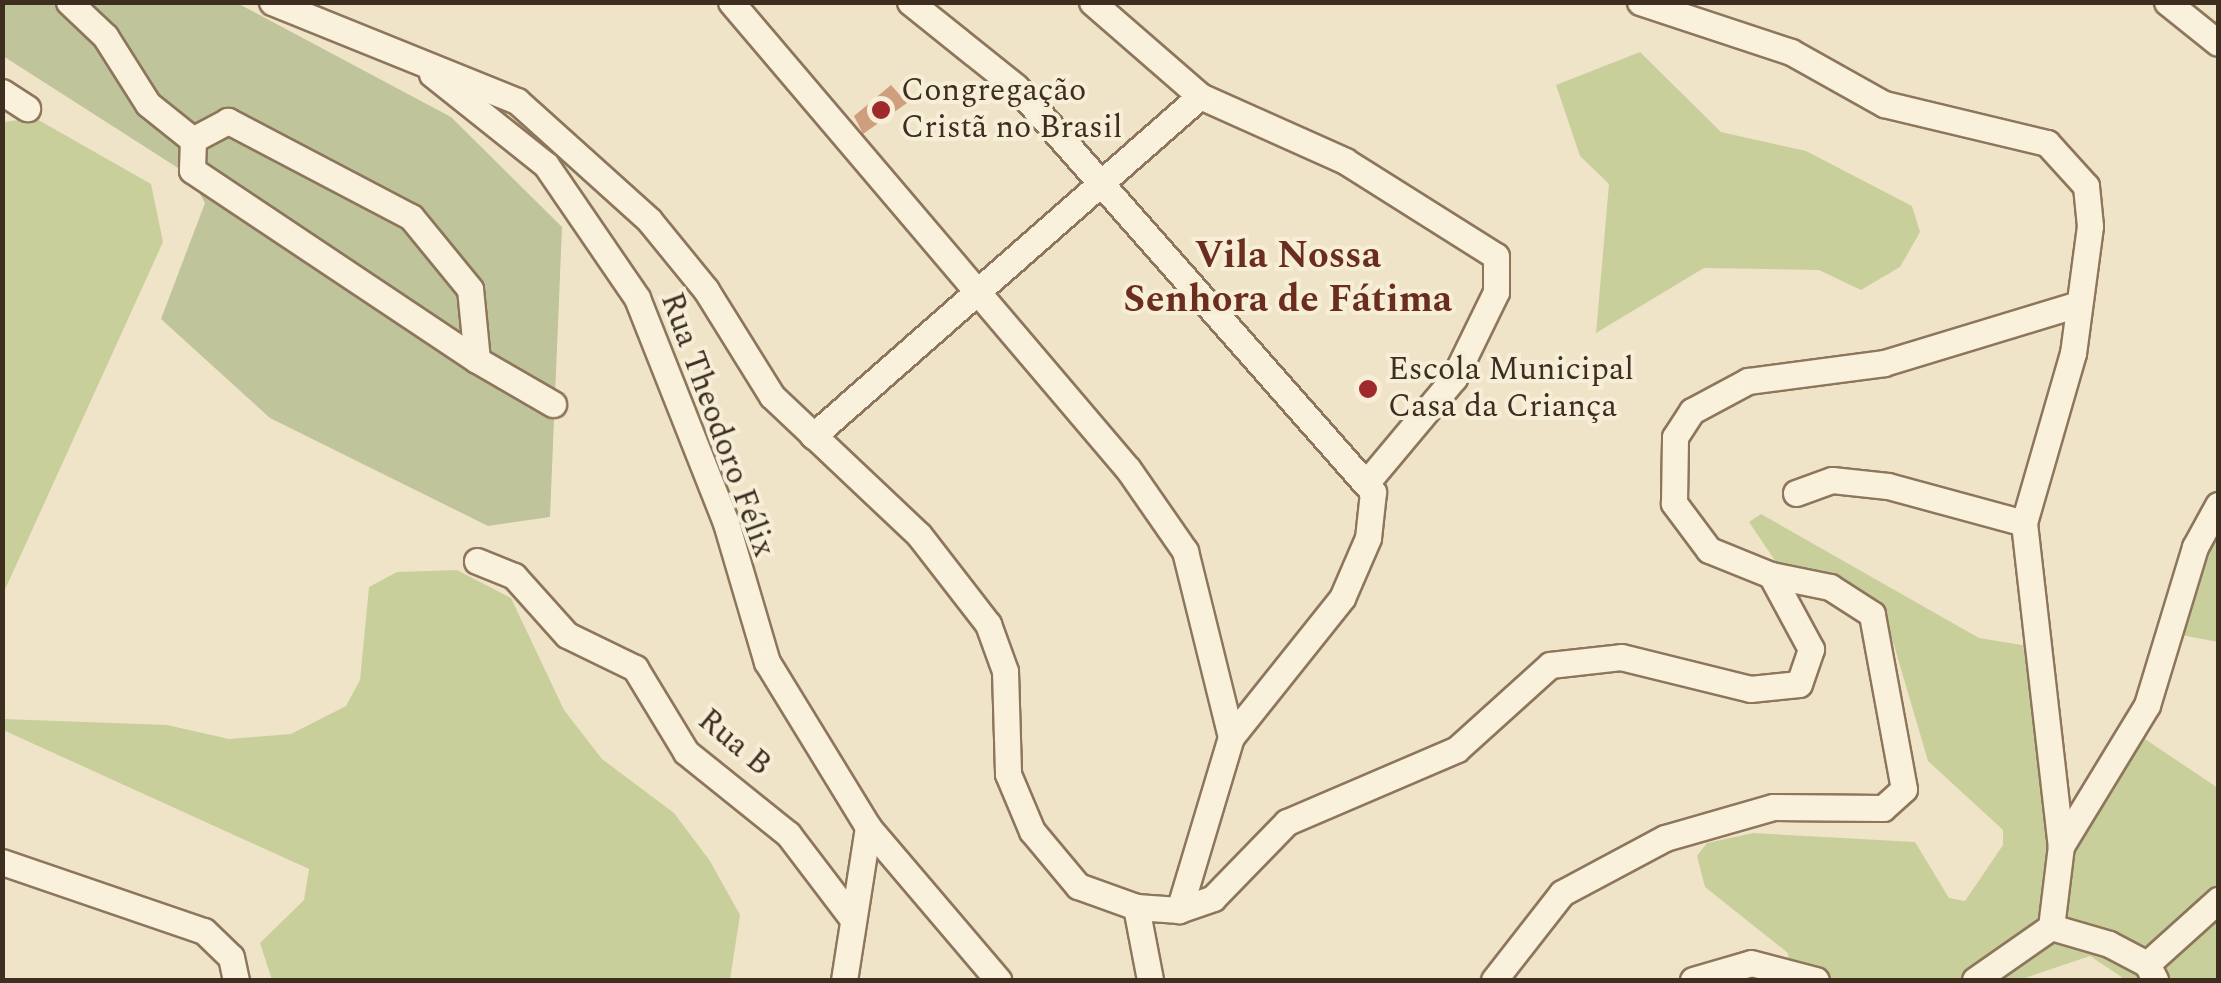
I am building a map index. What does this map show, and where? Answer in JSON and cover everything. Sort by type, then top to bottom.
[{"type":"street","points":[[69,2],[105,36],[156,113],[193,140]]},
{"type":"street","points":[[272,2],[424,68],[487,85],[574,146],[683,260],[806,429],[919,535],[988,624],[1004,672],[1008,774],[1032,830],[1078,886],[1136,906],[1179,910],[1212,898],[1287,822],[1457,749],[1550,665],[1621,657],[1774,691],[1809,675],[1804,631],[1771,575]]},
{"type":"street","points":[[731,2],[975,295],[1163,512],[1198,588],[1231,737]]},
{"type":"street","points":[[910,2],[991,61],[1367,482],[1374,517],[1342,598],[1231,737],[1179,910]]},
{"type":"street","points":[[1092,2],[1200,96],[1344,161],[1496,256],[1496,292],[1454,378],[1367,482]]},
{"type":"street","points":[[1640,2],[1792,52],[1884,104],[2062,153],[2089,199],[2078,304],[2024,523],[2061,846],[2051,927],[1975,980]]},
{"type":"street","points":[[2166,2],[2218,43]]},
{"type":"street","name":"Rua Theodoro Félix","points":[[424,68],[535,154],[604,240],[726,523],[767,662],[868,827],[926,906],[998,980]]},
{"type":"street","points":[[2,92],[27,108]]},
{"type":"street","points":[[806,429],[975,295],[1099,181],[1200,96]]},
{"type":"street","points":[[193,140],[228,120],[411,217],[470,288],[477,360]]},
{"type":"street","points":[[193,140],[192,170],[477,360],[553,404]]},
{"type":"street","points":[[1494,980],[1562,894],[1665,838],[1773,806],[1882,808],[1904,790],[1872,614],[1830,587],[1771,575],[1709,550],[1674,502],[1675,437],[1692,411],[1748,381],[1884,363],[2078,304]]},
{"type":"street","points":[[1796,493],[1832,480],[1888,486],[2024,523]]},
{"type":"street","points":[[2061,846],[2147,705],[2196,548],[2218,505]]},
{"type":"street","name":"Rua B","points":[[477,561],[514,576],[567,635],[636,668],[686,752],[788,834],[852,918]]},
{"type":"street","points":[[844,980],[868,827]]},
{"type":"street","points":[[2,862],[204,931],[231,956],[236,980]]},
{"type":"street","points":[[2051,927],[2151,972],[2218,900]]},
{"type":"street","points":[[1136,906],[1150,980]]},
{"type":"street","points":[[1692,980],[1751,963],[1816,980]]},
{"type":"green space","points":[[2,3],[237,3],[451,117],[562,227],[550,517],[488,526],[270,418],[161,319],[205,203],[189,175],[3,56]]},
{"type":"green space","points":[[1640,52],[1721,132],[1806,151],[1912,206],[1920,232],[1900,267],[1861,290],[1819,270],[1704,268],[1596,333],[1609,184],[1580,156],[1556,85]]},
{"type":"green space","points":[[35,118],[151,184],[163,242],[3,594],[3,122]]},
{"type":"green space","points":[[1761,514],[1979,638],[2028,646],[2043,808],[2087,818],[2139,735],[2218,788],[2218,980],[2126,980],[2090,956],[2019,980],[1789,980],[1788,953],[1705,887],[1697,856],[1707,843],[1753,833],[1915,842],[1949,898],[1965,901],[2003,845],[2003,830],[1928,761],[1881,601],[1776,562],[1749,522]]},
{"type":"green space","points":[[2218,519],[2218,642],[2176,634]]},
{"type":"green space","points":[[457,570],[511,598],[564,710],[602,759],[674,813],[710,861],[740,915],[730,980],[272,980],[260,943],[304,900],[309,869],[3,730],[3,719],[167,725],[229,739],[291,734],[346,706],[360,680],[369,587],[397,572]]},
{"type":"building","name":"Congregação Cristã no Brasil","points":[[891,85],[907,103],[863,134],[854,116]]},
{"type":"place","name":"Congregação Cristã no Brasil","points":[[881,110]]},
{"type":"place","name":"Escola Municipal Casa da Criança","points":[[1368,389]]},
{"type":"district","name":"Vila Nossa Senhora de Fátima","points":[[1288,278]]}]
